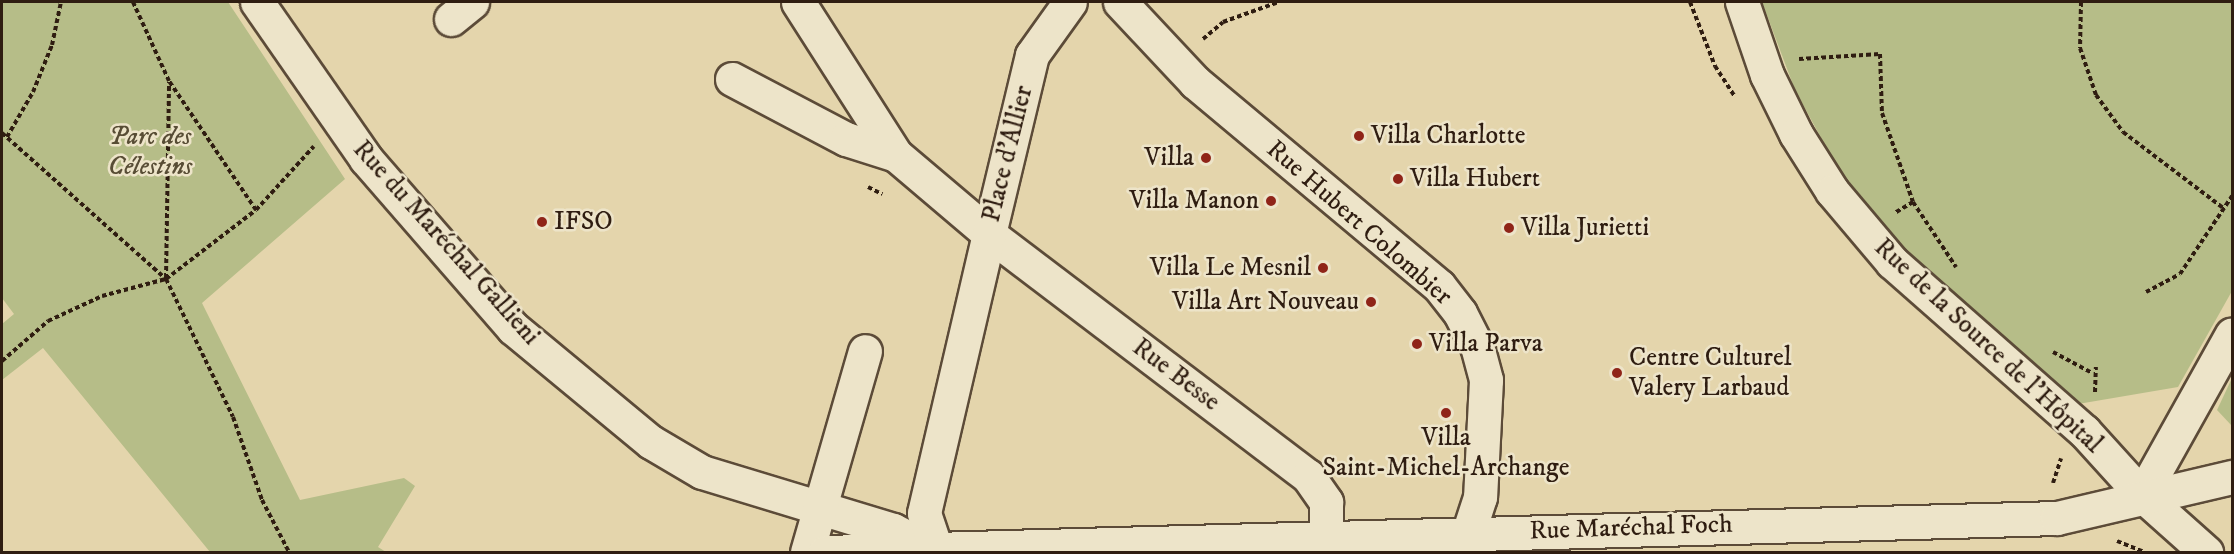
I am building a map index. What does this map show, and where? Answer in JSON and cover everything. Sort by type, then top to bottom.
[{"type":"street","name":"Rue du Maréchal Gallieni","points":[[257,2],[344,127],[513,328],[651,442],[702,472],[893,530],[937,552]]},
{"type":"street","points":[[798,2],[896,155]]},
{"type":"street","name":"Place d'Allier","points":[[896,155],[989,234],[1032,55],[1070,2]]},
{"type":"street","name":"Rue Hubert Colombier","points":[[1120,2],[1174,62],[1439,286],[1460,313],[1486,380],[1480,497],[1468,533]]},
{"type":"street","name":"Rue de la Source de l'Hôpital","points":[[1742,2],[1783,109],[1832,191],[1892,262],[2084,431],[2142,495],[2206,552]]},
{"type":"street","points":[[732,79],[846,139],[896,155]]},
{"type":"street","points":[[937,552],[924,513],[989,234]]},
{"type":"street","name":"Rue Besse","points":[[989,234],[1308,476],[1326,502],[1326,538]]},
{"type":"street","points":[[2142,495],[2232,334]]},
{"type":"street","points":[[807,552],[865,351]]},
{"type":"street","name":"Rue Maréchal Foch","points":[[825,552],[1119,549],[1468,533],[2057,518],[2142,495],[2232,477]]},
{"type":"path","points":[[7,137],[49,55],[61,2]]},
{"type":"path","points":[[133,2],[169,81],[256,210]]},
{"type":"path","points":[[1174,62],[1223,22],[1279,2]]},
{"type":"path","points":[[1690,2],[1715,66],[1740,105]]},
{"type":"path","points":[[2081,2],[2080,48],[2096,95],[2123,132],[2223,208]]},
{"type":"path","points":[[1793,59],[1880,54],[1881,113],[1914,202],[1962,275]]},
{"type":"path","points":[[166,279],[169,81]]},
{"type":"path","points":[[2,361],[48,321],[102,296],[166,279],[256,210],[319,139],[344,127]]},
{"type":"path","points":[[2,133],[166,279],[228,406],[262,500],[289,552]]},
{"type":"path","points":[[2146,292],[2180,274],[2232,196]]},
{"type":"path","points":[[1898,212],[1914,202]]},
{"type":"path","points":[[2043,347],[2092,373]]},
{"type":"path","points":[[2047,485],[2052,484],[2062,452]]},
{"type":"green space","name":"Parc des Célestins","points":[[2,2],[228,2],[345,179],[202,303],[300,500],[404,478],[415,486],[378,547],[386,552],[210,552],[43,348],[2,380],[2,324],[14,314],[2,298]]},
{"type":"green space","points":[[1762,2],[2232,2],[2232,291],[2178,387],[2078,404],[1902,249],[1844,180],[1795,90]]},
{"type":"green space","points":[[2232,378],[2232,426],[2217,410]]},
{"type":"place","name":"Villa Charlotte","points":[[1359,136]]},
{"type":"place","name":"Villa","points":[[1206,158]]},
{"type":"place","name":"Villa Hubert","points":[[1398,179]]},
{"type":"place","name":"Villa Manon","points":[[1271,201]]},
{"type":"place","name":"IFSO","points":[[542,222]]},
{"type":"place","name":"Villa Jurietti","points":[[1509,228]]},
{"type":"place","name":"Villa Le Mesnil","points":[[1323,268]]},
{"type":"place","name":"Villa Art Nouveau","points":[[1371,302]]},
{"type":"place","name":"Villa Parva","points":[[1417,344]]},
{"type":"place","name":"Centre Culturel Valery Larbaud","points":[[1617,373]]},
{"type":"place","name":"Villa Saint-Michel-Archange","points":[[1446,413]]}]
